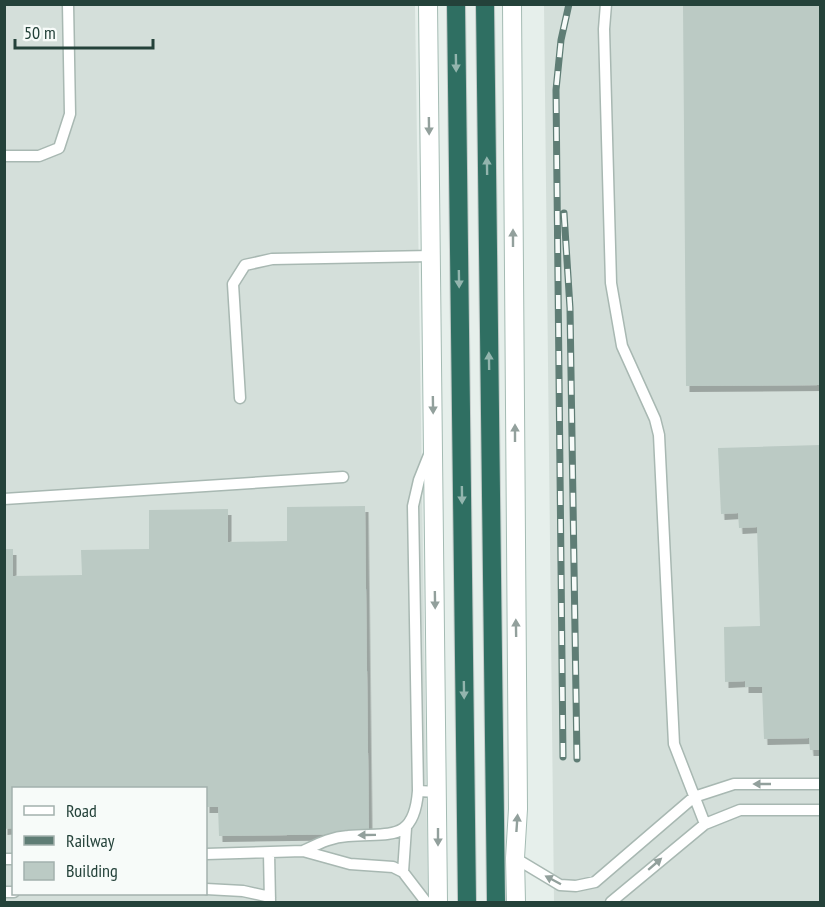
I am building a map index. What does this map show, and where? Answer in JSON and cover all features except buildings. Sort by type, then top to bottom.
[{"type":"highway","points":[[456,4],[467,903]]},
{"type":"highway","points":[[485,4],[496,903]]},
{"type":"street","points":[[428,4],[438,903]]},
{"type":"street","points":[[512,4],[518,809],[515,858],[516,903]]},
{"type":"lane","points":[[4,156],[39,156],[59,148],[70,114],[68,4]]},
{"type":"lane","points":[[606,4],[604,29],[611,283],[622,346],[655,419],[658,435],[674,744],[705,824]]},
{"type":"lane","points":[[240,398],[233,285],[245,265],[272,259],[431,256]]},
{"type":"lane","points":[[403,872],[406,828],[417,809],[418,791],[413,506],[419,480],[433,443]]},
{"type":"lane","points":[[4,499],[343,477]]},
{"type":"lane","points":[[515,858],[560,885],[576,886],[595,882],[694,797],[734,784],[820,784]]},
{"type":"lane","points":[[418,791],[438,792]]},
{"type":"lane","points":[[611,903],[705,824],[740,810],[820,810]]},
{"type":"lane","points":[[207,854],[303,851],[330,839],[385,835],[406,828]]},
{"type":"lane","points":[[303,851],[350,864],[393,867],[403,872],[426,903]]},
{"type":"lane","points":[[207,889],[243,891],[270,900],[269,853]]},
{"type":"shaded area","points":[[5,5],[415,5],[428,902],[5,902]]},
{"type":"shaded area","points":[[544,5],[820,5],[820,902],[554,902]]},
{"type":"railway","points":[[563,757],[556,90],[561,40],[569,4]]},
{"type":"railway","points":[[564,213],[570,308],[577,759]]}]
